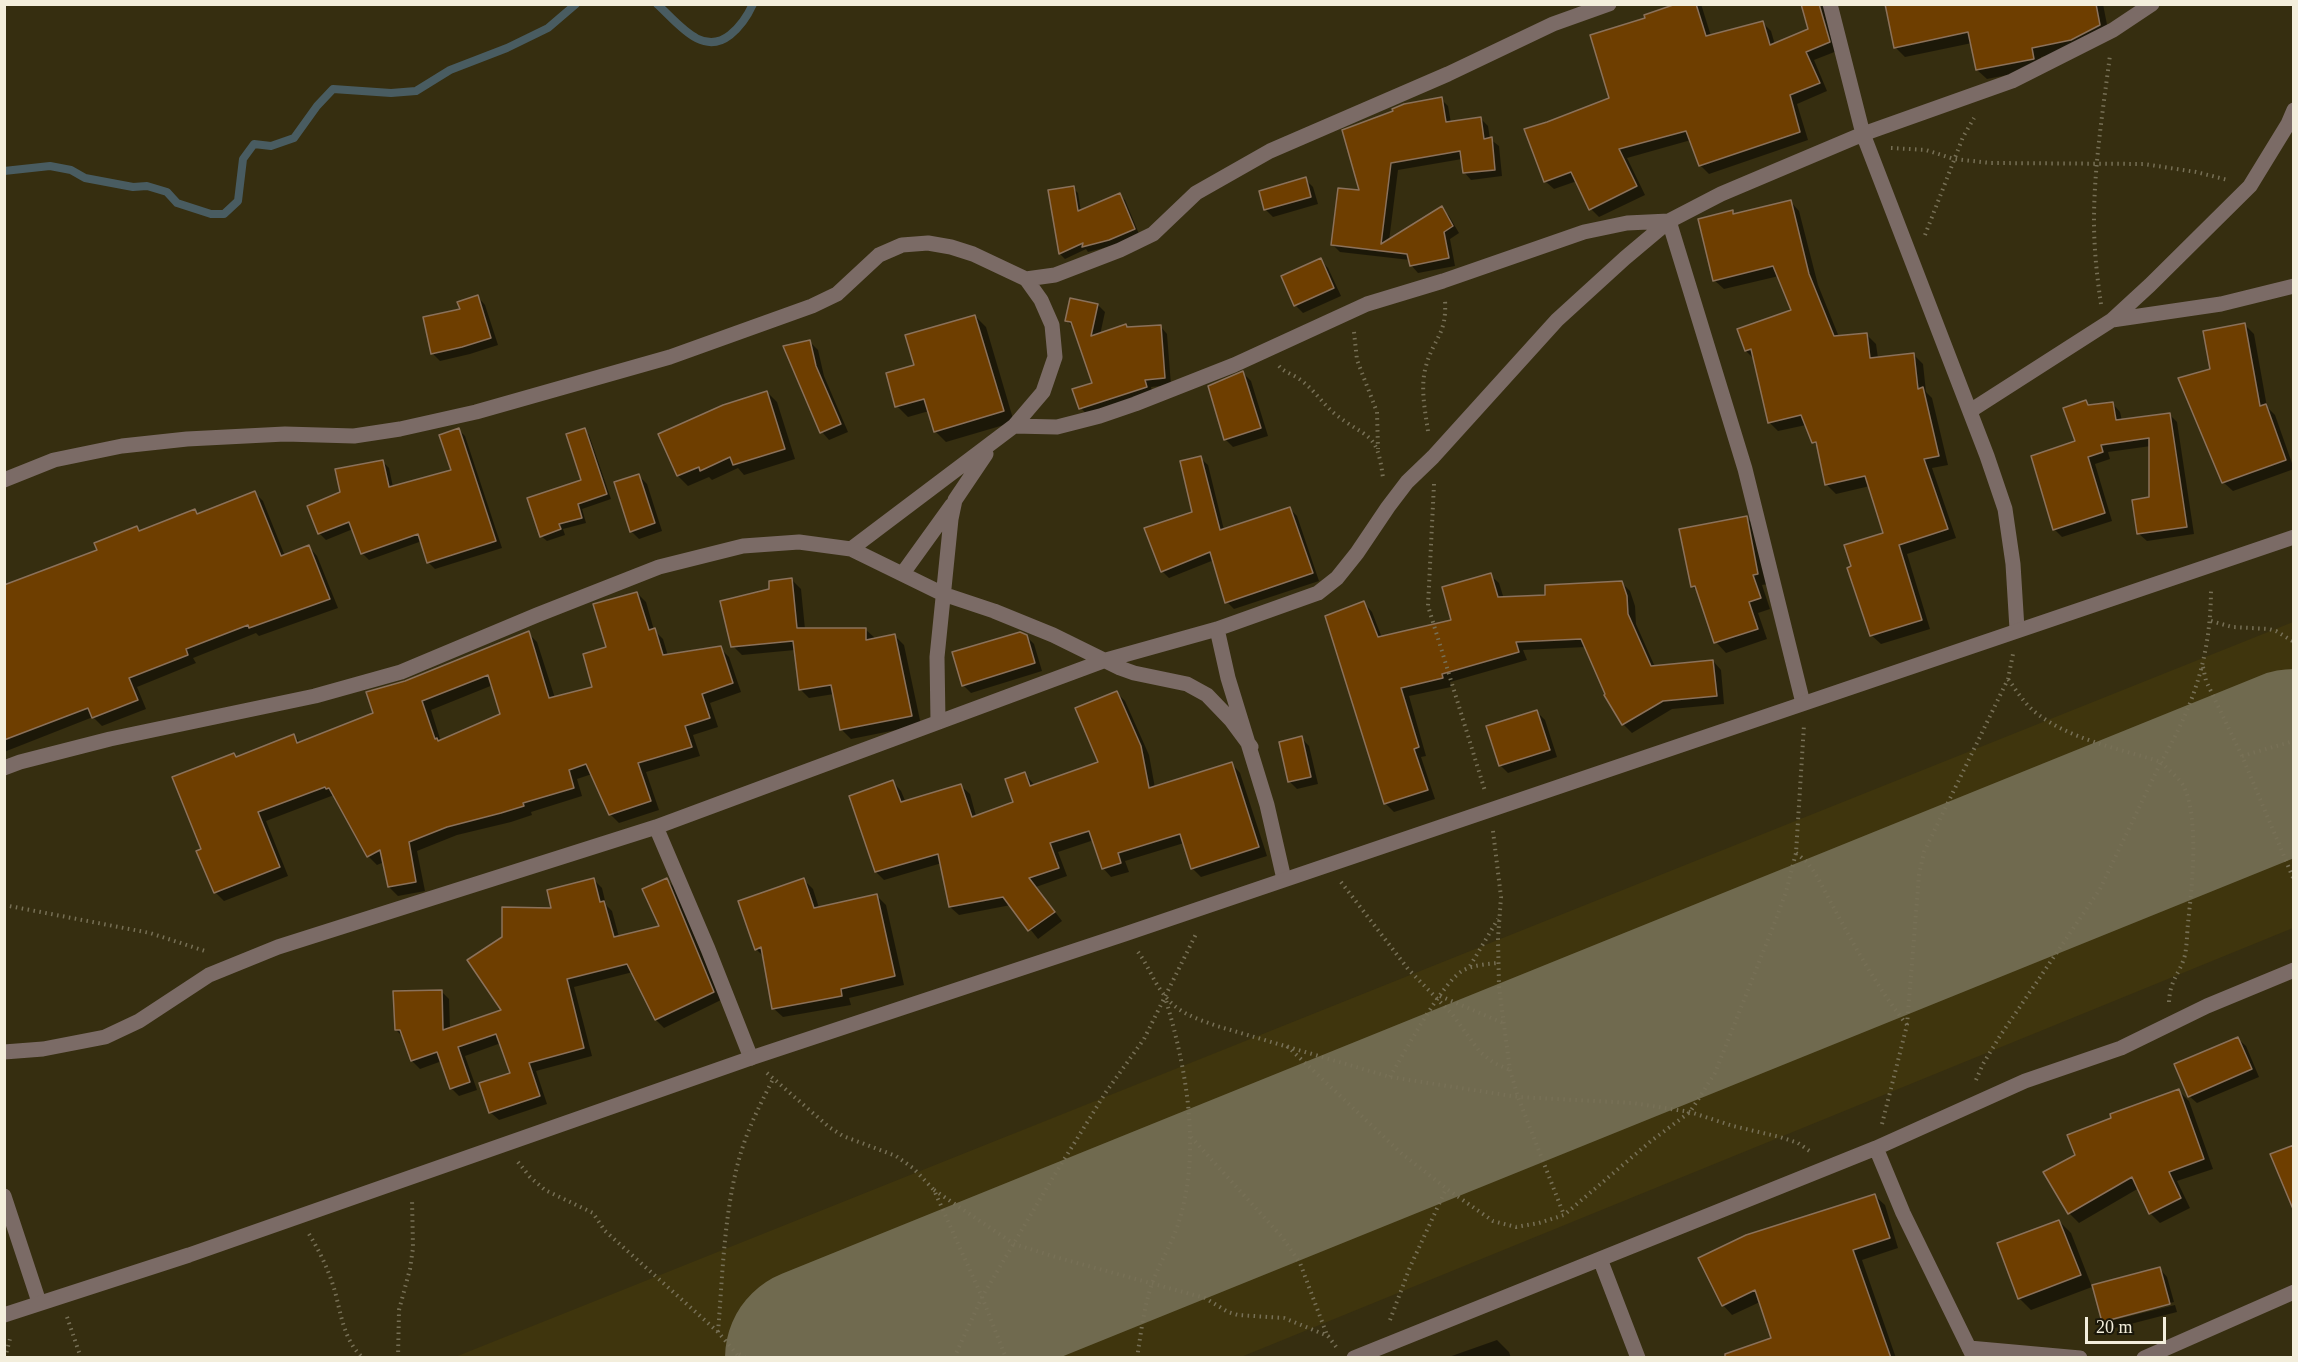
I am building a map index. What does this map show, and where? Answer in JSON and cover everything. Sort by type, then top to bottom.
[{"type":"street","points":[[1026,279],[1055,274],[1120,250],[1153,234],[1196,193],[1270,151],[1448,74],[1552,24],[1609,4]]},
{"type":"street","points":[[1830,4],[1863,134],[1970,411],[2005,509],[2013,564],[2017,629]]},
{"type":"street","points":[[4,1052],[43,1049],[105,1037],[139,1021],[209,975],[236,962],[334,928],[656,827],[1106,660],[1217,629],[1318,592],[1337,578],[1358,553],[1407,482],[1433,457],[1557,320],[1669,221],[1721,194],[1863,134],[2012,81],[2113,30],[2152,4]]},
{"type":"street","points":[[1970,411],[2108,323],[2250,186],[2288,124],[2294,110]]},
{"type":"street","points":[[1014,426],[1057,427],[1100,416],[1190,383],[1367,304],[1443,281],[1584,232],[1627,223],[1669,221]]},
{"type":"street","points":[[1669,221],[1745,469],[1803,703]]},
{"type":"street","points":[[4,480],[54,460],[122,446],[187,439],[274,435],[354,436],[400,429],[487,409],[670,357],[812,306],[837,294],[879,255],[902,245],[928,243],[951,247],[1026,279],[1041,300],[1052,325],[1055,357],[1043,392],[1014,426],[851,549]]},
{"type":"street","points":[[2108,323],[2221,304],[2294,286]]},
{"type":"street","points":[[903,573],[996,439]]},
{"type":"street","points":[[938,721],[937,657],[955,500]]},
{"type":"street","points":[[4,1315],[189,1255],[751,1058],[1214,904],[2017,629],[2294,537]]},
{"type":"street","points":[[4,768],[110,739],[315,696],[401,672],[658,567],[743,546],[799,542],[851,549],[943,594],[1043,631],[1134,673],[1187,684],[1207,695],[1231,720],[1251,747]]},
{"type":"street","points":[[1217,629],[1228,678],[1267,805],[1284,879]]},
{"type":"street","points":[[656,827],[751,1058]]},
{"type":"street","points":[[1354,1358],[1876,1148],[2025,1081],[2112,1051],[2207,1006],[2294,970]]},
{"type":"street","points":[[1876,1148],[1903,1213],[1972,1353],[2080,1358]]},
{"type":"street","points":[[4,1196],[39,1302]]},
{"type":"street","points":[[1600,1259],[1634,1356]]},
{"type":"street","points":[[2144,1358],[2294,1292]]},
{"type":"path","points":[[2108,323],[2094,246],[2098,164],[2113,30]]},
{"type":"path","points":[[1916,274],[1926,233],[1954,159],[1971,122],[1978,114]]},
{"type":"path","points":[[1869,150],[1907,148],[1926,150],[1954,159],[2021,165],[2144,164],[2166,166],[2250,186]]},
{"type":"path","points":[[1443,281],[1446,317],[1443,330],[1427,363],[1423,392],[1433,457],[1434,502],[1428,606],[1490,810],[1501,897],[1498,963],[1510,1070],[1564,1215]]},
{"type":"path","points":[[1345,314],[1355,335],[1357,360],[1377,412],[1378,450],[1388,507]]},
{"type":"path","points":[[1278,345],[1276,355],[1280,368],[1301,380],[1336,415],[1365,433],[1378,450]]},
{"type":"path","points":[[1972,1105],[1976,1080],[1983,1064],[2100,889],[2161,762],[2181,727],[2194,696],[2211,621],[2211,586],[2208,565]]},
{"type":"path","points":[[2211,621],[2232,627],[2269,629],[2294,642]]},
{"type":"path","points":[[1876,1148],[1907,1025],[1919,874],[1924,852],[2008,679],[2017,629]]},
{"type":"path","points":[[2203,663],[2206,681],[2242,756],[2294,880]]},
{"type":"path","points":[[2008,679],[2033,711],[2054,724],[2078,736],[2161,762],[2184,786],[2192,818],[2192,887],[2186,951],[2182,966],[2169,988],[2171,1024]]},
{"type":"path","points":[[1287,1046],[1401,1154],[1493,1221],[1516,1227],[1564,1215],[1690,1112],[1715,1073],[1786,892],[1796,853],[1804,754],[1803,703]]},
{"type":"path","points":[[2242,756],[2294,741]]},
{"type":"path","points":[[1796,853],[1815,873],[1862,962],[1883,995],[1907,1025]]},
{"type":"path","points":[[1329,864],[1351,898],[1408,969],[1439,997],[1480,1053],[1510,1070]]},
{"type":"path","points":[[954,1358],[982,1297],[1106,1092],[1144,1039],[1164,995],[1214,904]]},
{"type":"path","points":[[4,905],[150,933],[236,962]]},
{"type":"path","points":[[1390,1077],[1439,997],[1454,978],[1470,967],[1499,918]]},
{"type":"path","points":[[1125,934],[1149,967],[1164,995],[1184,1075],[1190,1136],[1189,1172],[1180,1219],[1152,1283],[1137,1358]]},
{"type":"path","points":[[1470,967],[1498,963]]},
{"type":"path","points":[[1164,995],[1178,1009],[1192,1017],[1390,1077],[1518,1096],[1633,1103],[1690,1112],[1798,1143],[1825,1167]]},
{"type":"path","points":[[1439,997],[1503,1023]]},
{"type":"path","points":[[751,1058],[829,1127],[843,1136],[896,1156],[913,1168],[934,1190],[1014,1244],[1205,1299],[1238,1315],[1284,1318],[1328,1336]]},
{"type":"path","points":[[718,1332],[728,1222],[742,1148],[754,1115],[773,1079]]},
{"type":"path","points":[[1190,1136],[1282,1237],[1300,1263],[1328,1336],[1339,1350]]},
{"type":"path","points":[[505,1145],[530,1177],[545,1190],[593,1213],[605,1231],[629,1254],[718,1332],[739,1355],[746,1358]]},
{"type":"path","points":[[398,1358],[399,1310],[413,1248],[411,1177]]},
{"type":"path","points":[[1381,1347],[1410,1267],[1447,1189]]},
{"type":"path","points":[[934,1190],[982,1297],[1006,1358]]},
{"type":"path","points":[[299,1215],[320,1252],[332,1282],[348,1340],[363,1358]]},
{"type":"path","points":[[59,1296],[81,1358]]},
{"type":"shaded area","points":[[2293,622],[2293,928],[1241,1357],[455,1357]]},
{"type":"building","points":[[1676,4],[1696,4],[1706,36],[1763,21],[1770,45],[1808,29],[1801,4],[1819,4],[1830,42],[1806,52],[1820,83],[1790,95],[1800,132],[1699,166],[1686,131],[1619,149],[1637,186],[1589,210],[1571,172],[1544,182],[1524,129],[1609,98],[1590,35],[1645,18],[1644,15]]},
{"type":"building","points":[[1885,4],[2096,4],[2100,25],[2071,40],[2032,48],[2034,59],[1976,70],[1968,32],[1894,48]]},
{"type":"building","points":[[1442,97],[1446,122],[1481,117],[1484,139],[1492,137],[1495,170],[1463,173],[1460,151],[1391,163],[1381,244],[1442,206],[1453,226],[1444,232],[1449,258],[1410,266],[1407,254],[1331,245],[1338,188],[1359,190],[1342,130],[1393,111],[1392,109],[1404,104]]},
{"type":"building","points":[[1306,177],[1311,197],[1264,210],[1259,191]]},
{"type":"building","points":[[1074,186],[1078,211],[1120,193],[1135,229],[1109,240],[1082,247],[1083,243],[1059,254],[1048,190]]},
{"type":"building","points":[[1791,200],[1809,274],[1834,336],[1867,333],[1870,358],[1914,353],[1918,389],[1923,387],[1939,456],[1924,459],[1948,529],[1899,545],[1922,620],[1870,636],[1847,568],[1851,566],[1844,545],[1883,533],[1865,476],[1825,485],[1816,442],[1812,443],[1801,415],[1768,423],[1751,349],[1745,351],[1737,329],[1791,310],[1773,266],[1713,281],[1698,219],[1733,210],[1733,214]]},
{"type":"building","points":[[1321,258],[1334,288],[1294,306],[1281,276]]},
{"type":"building","points":[[478,295],[491,338],[431,354],[423,317],[460,309],[457,302]]},
{"type":"building","points":[[1070,298],[1098,304],[1091,336],[1126,324],[1127,327],[1161,325],[1165,378],[1145,380],[1147,387],[1079,409],[1072,389],[1092,383],[1071,322],[1065,321]]},
{"type":"building","points":[[975,315],[1004,411],[934,432],[924,399],[895,407],[886,373],[914,365],[905,335]]},
{"type":"building","points":[[2245,323],[2260,406],[2266,404],[2286,460],[2222,483],[2178,378],[2210,369],[2203,331]]},
{"type":"building","points":[[810,340],[816,366],[841,424],[820,433],[783,346]]},
{"type":"building","points":[[1243,371],[1261,428],[1224,440],[1208,386]]},
{"type":"building","points":[[767,391],[785,449],[733,465],[730,457],[700,471],[699,467],[677,476],[658,434],[723,405]]},
{"type":"building","points":[[2086,400],[2088,405],[2113,402],[2116,420],[2170,413],[2187,527],[2137,534],[2132,500],[2149,497],[2149,438],[2101,445],[2103,452],[2088,457],[2105,513],[2053,530],[2031,456],[2075,441],[2063,408]]},
{"type":"building","points":[[459,428],[496,541],[427,563],[418,534],[361,554],[349,522],[318,534],[307,506],[340,492],[335,469],[383,460],[389,487],[451,470],[439,435]]},
{"type":"building","points":[[585,428],[607,494],[578,504],[582,518],[559,524],[561,529],[540,537],[527,498],[581,480],[566,434]]},
{"type":"building","points":[[1201,456],[1220,530],[1290,507],[1313,573],[1225,603],[1210,552],[1161,572],[1144,528],[1192,512],[1180,461]]},
{"type":"building","points":[[639,474],[655,523],[630,532],[614,482]]},
{"type":"building","points":[[255,491],[281,556],[309,545],[330,599],[249,628],[248,625],[186,649],[188,655],[129,678],[138,700],[92,718],[88,708],[4,740],[4,585],[97,550],[94,543],[137,526],[139,531],[195,509],[197,514]]},
{"type":"building","points":[[1747,516],[1758,574],[1753,575],[1761,598],[1749,602],[1758,629],[1714,643],[1695,586],[1691,587],[1679,529]]},
{"type":"building","points":[[1491,573],[1498,597],[1545,595],[1545,585],[1622,581],[1627,596],[1628,614],[1651,666],[1713,660],[1717,696],[1663,701],[1622,725],[1604,695],[1581,639],[1516,642],[1519,652],[1442,674],[1443,678],[1401,688],[1419,747],[1414,749],[1428,790],[1384,804],[1325,616],[1364,601],[1378,637],[1451,620],[1442,587]]},
{"type":"building","points":[[792,578],[797,628],[866,628],[866,640],[895,634],[912,716],[840,730],[831,685],[799,690],[793,641],[731,647],[720,601],[769,589],[769,581]]},
{"type":"building","points":[[637,592],[649,630],[655,628],[663,655],[721,646],[733,683],[702,694],[710,718],[685,726],[692,747],[638,763],[651,801],[609,815],[586,764],[569,770],[574,788],[523,803],[524,806],[447,827],[409,842],[416,882],[388,887],[380,850],[367,857],[329,788],[325,787],[258,812],[280,867],[214,893],[196,851],[201,849],[172,777],[234,753],[236,757],[294,734],[297,743],[373,713],[366,692],[405,681],[529,631],[549,698],[592,687],[583,654],[606,647],[593,604]],"holes":[[[488,675],[500,714],[438,741],[437,738],[435,739],[422,701]]]},
{"type":"building","points":[[1020,632],[1027,635],[1035,663],[962,686],[952,652]]},
{"type":"building","points":[[1117,691],[1141,746],[1149,788],[1232,762],[1259,847],[1191,869],[1180,834],[1118,853],[1121,863],[1102,869],[1089,831],[1050,843],[1059,868],[1029,878],[1055,912],[1028,931],[1003,897],[949,907],[938,854],[875,872],[849,796],[893,780],[901,802],[961,784],[972,817],[1013,802],[1005,779],[1025,772],[1030,786],[1098,762],[1075,708]]},
{"type":"building","points":[[1537,710],[1550,750],[1499,766],[1486,726]]},
{"type":"building","points":[[1302,736],[1311,777],[1288,782],[1279,742]]},
{"type":"building","points":[[594,878],[600,902],[604,901],[614,937],[659,926],[642,889],[667,878],[714,992],[655,1020],[627,964],[567,979],[584,1048],[529,1063],[540,1096],[489,1113],[479,1083],[510,1073],[496,1034],[458,1047],[470,1082],[450,1089],[437,1052],[411,1061],[400,1030],[395,1030],[393,991],[442,990],[443,1030],[501,1010],[467,960],[502,937],[502,907],[551,908],[547,890]]},
{"type":"building","points":[[804,878],[814,908],[877,894],[895,976],[841,989],[842,996],[772,1009],[761,947],[755,950],[738,901]]},
{"type":"building","points":[[2238,1037],[2252,1069],[2188,1097],[2174,1064]]},
{"type":"building","points":[[2179,1089],[2204,1159],[2169,1172],[2181,1198],[2149,1214],[2132,1177],[2068,1214],[2043,1172],[2075,1155],[2067,1135],[2111,1118],[2110,1114]]},
{"type":"building","points":[[2294,1145],[2294,1209],[2293,1209],[2270,1154]]},
{"type":"building","points":[[1875,1194],[1890,1238],[1853,1250],[1891,1358],[1725,1358],[1725,1354],[1771,1338],[1755,1290],[1722,1306],[1698,1258],[1746,1235]]},
{"type":"building","points":[[2059,1220],[2081,1275],[2018,1299],[1997,1243]]},
{"type":"building","points":[[2160,1267],[2170,1304],[2102,1322],[2092,1285]]},
{"type":"waterway","points":[[4,171],[50,166],[71,170],[85,178],[133,187],[147,186],[167,192],[177,203],[211,214],[224,214],[238,201],[243,159],[254,144],[271,146],[294,138],[317,106],[333,89],[391,93],[416,91],[450,70],[507,48],[548,28],[576,4]]},
{"type":"waterway","points":[[657,4],[691,35],[710,42],[720,41],[734,32],[753,4]]},
{"type":"runway","points":[[816,1358],[2294,760]]}]
